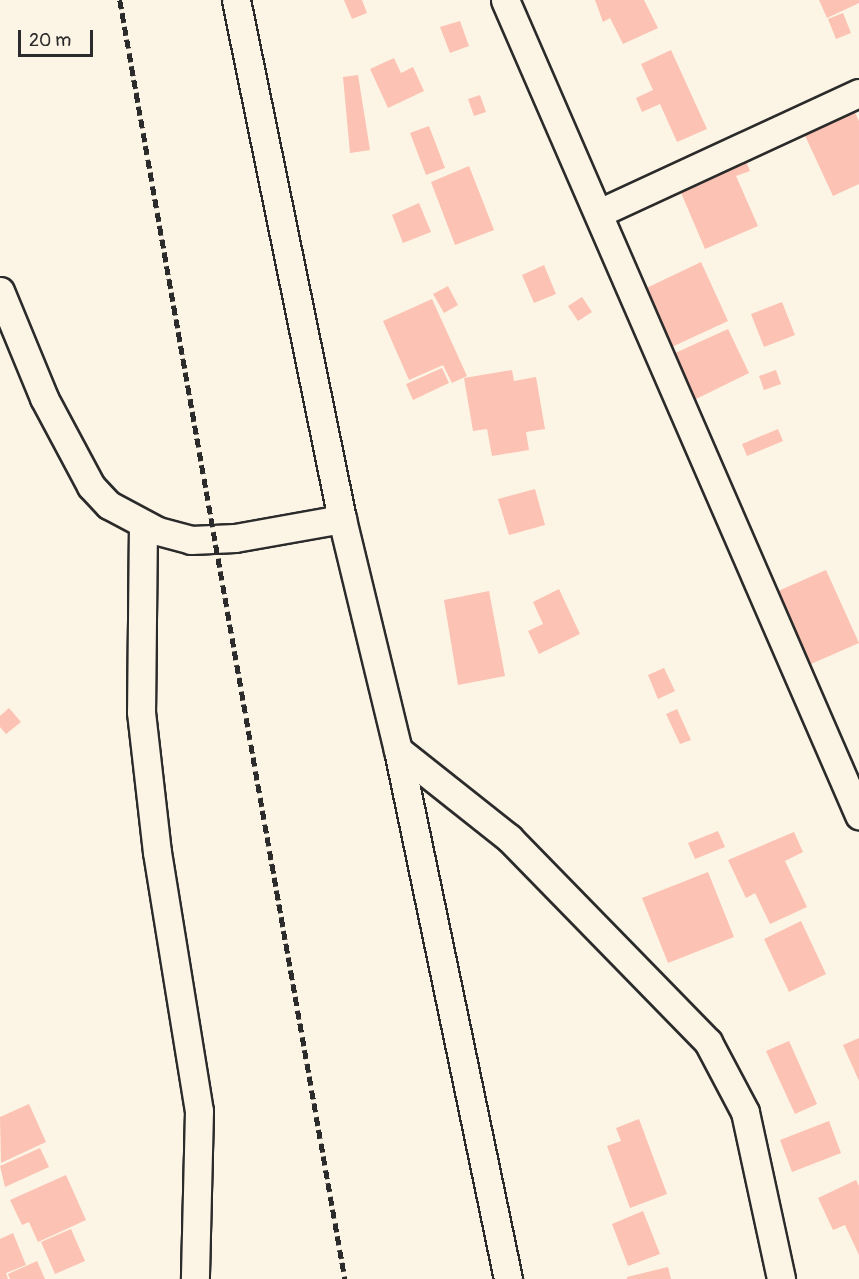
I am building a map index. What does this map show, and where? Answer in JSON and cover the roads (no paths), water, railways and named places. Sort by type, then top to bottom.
[{"type":"street","points":[[236,0],[342,519],[398,750],[508,1279]]},
{"type":"street","points":[[505,0],[859,815]]},
{"type":"street","points":[[599,213],[859,93]]},
{"type":"street","points":[[0,291],[44,398],[91,486],[109,505],[143,524],[191,540],[235,538],[342,519]]},
{"type":"street","points":[[143,524],[141,712],[157,852],[199,1111],[195,1279]]},
{"type":"street","points":[[398,750],[509,838],[708,1042],[745,1112],[781,1279]]},
{"type":"railway","points":[[120,0],[345,1279]]}]
